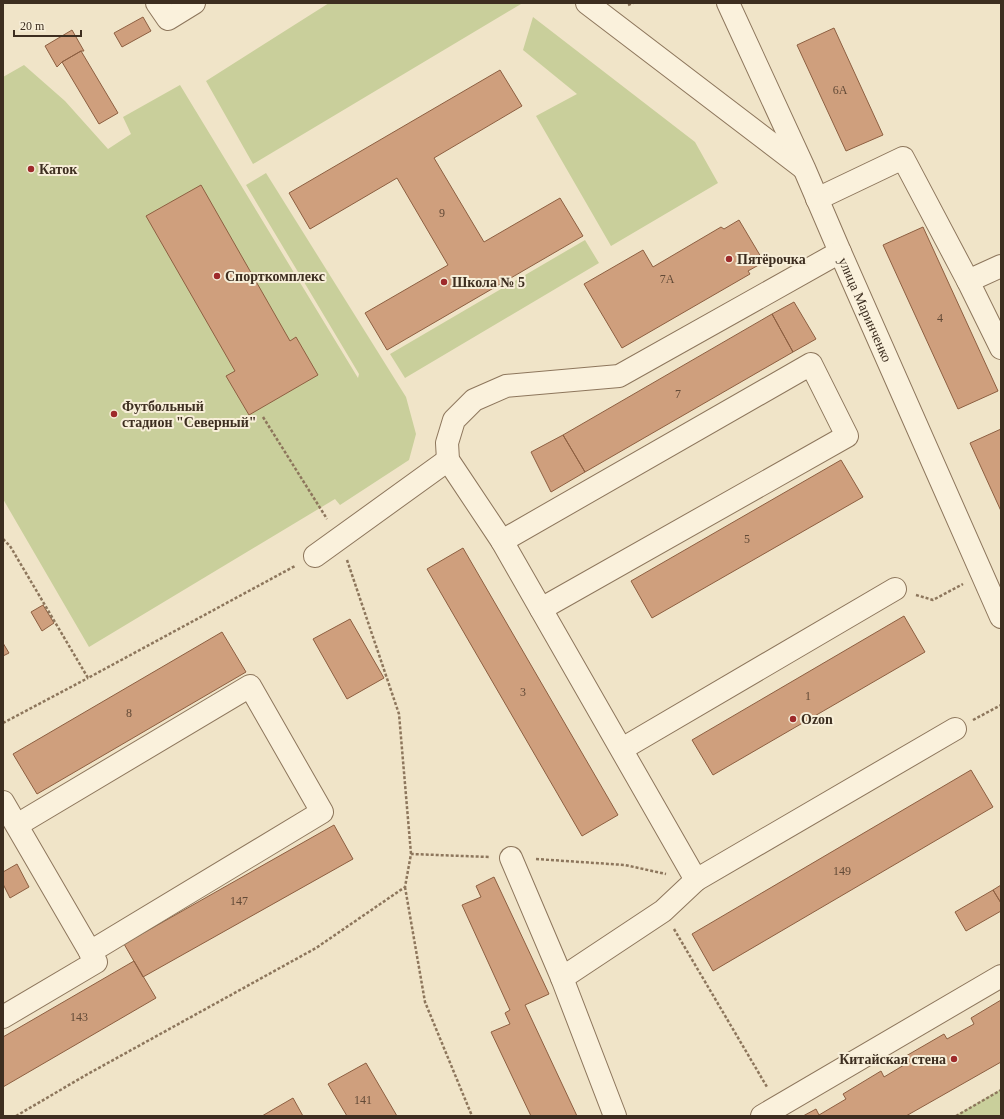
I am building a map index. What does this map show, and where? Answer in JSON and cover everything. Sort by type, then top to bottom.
[{"type":"street","points":[[157,3],[168,19],[194,3]]},
{"type":"street","points":[[587,3],[804,168]]},
{"type":"street","name":"улица Маринченко","points":[[728,3],[804,168],[1001,616]]},
{"type":"street","points":[[817,198],[903,158],[968,280],[1001,348]]},
{"type":"street","points":[[696,880],[502,541],[448,460],[447,443],[454,420],[474,400],[506,386],[619,376],[840,252]]},
{"type":"street","points":[[968,280],[1001,266]]},
{"type":"street","points":[[502,541],[811,364],[847,436],[541,609]]},
{"type":"street","points":[[315,556],[448,460]]},
{"type":"street","points":[[622,749],[895,589]]},
{"type":"street","points":[[17,825],[250,686],[322,812],[90,952]]},
{"type":"street","points":[[562,978],[664,911],[696,880],[955,729]]},
{"type":"street","points":[[3,802],[96,962],[3,1017]]},
{"type":"street","points":[[511,858],[562,978],[615,1116]]},
{"type":"street","points":[[770,1111],[1001,976]]},
{"type":"path","points":[[262,417],[339,539],[399,714],[411,854],[405,887],[425,1002],[472,1116]]},
{"type":"path","points":[[3,539],[10,546],[88,678]]},
{"type":"path","points":[[3,723],[315,556]]},
{"type":"path","points":[[895,589],[933,600],[959,586]]},
{"type":"path","points":[[955,729],[1001,705]]},
{"type":"path","points":[[411,854],[511,858],[625,866],[696,880]]},
{"type":"path","points":[[16,1116],[86,1075],[316,948],[405,887]]},
{"type":"path","points":[[664,911],[770,1111]]},
{"type":"path","points":[[956,1116],[1001,1090]]},
{"type":"green space","points":[[329,3],[521,4],[253,164],[206,81]]},
{"type":"green space","points":[[533,17],[695,142],[718,183],[611,246],[536,116],[577,94],[523,50]]},
{"type":"green space","points":[[24,65],[65,101],[108,149],[131,134],[123,117],[180,85],[358,378],[359,374],[246,185],[266,173],[406,397],[416,434],[409,460],[340,505],[335,499],[89,647],[3,499],[3,77]]},
{"type":"green space","points":[[585,240],[599,263],[405,378],[390,354]]},
{"type":"green space","points":[[1001,1089],[1001,1116],[955,1116]]},
{"type":"building","points":[[143,17],[151,31],[122,47],[114,33]]},
{"type":"building","points":[[834,28],[883,135],[846,151],[797,45]]},
{"type":"building","points":[[72,30],[84,51],[81,51],[62,62],[57,67],[45,46]]},
{"type":"building","points":[[81,51],[118,113],[99,124],[62,62]]},
{"type":"building","points":[[500,70],[522,106],[434,158],[484,242],[560,198],[583,236],[387,350],[365,313],[448,265],[397,178],[310,229],[289,193]]},
{"type":"building","name":"Спорткомплекс","points":[[201,185],[290,341],[296,337],[318,375],[249,415],[226,376],[235,371],[146,216]]},
{"type":"building","points":[[739,220],[764,262],[748,271],[750,274],[622,348],[584,284],[643,250],[653,267],[721,227],[724,229]]},
{"type":"building","points":[[923,227],[998,391],[958,409],[883,245]]},
{"type":"building","points":[[794,302],[816,339],[793,352],[772,314]]},
{"type":"building","points":[[772,314],[793,352],[585,472],[563,435]]},
{"type":"building","points":[[1001,429],[1001,511],[970,443]]},
{"type":"building","points":[[563,435],[585,472],[551,492],[531,452]]},
{"type":"building","points":[[841,460],[863,497],[652,618],[631,581]]},
{"type":"building","points":[[463,548],[618,815],[582,836],[427,569]]},
{"type":"building","points":[[43,605],[54,623],[42,631],[31,612]]},
{"type":"building","points":[[904,616],[925,652],[713,775],[692,740]]},
{"type":"building","points":[[350,619],[384,678],[347,699],[313,639]]},
{"type":"building","points":[[222,632],[246,672],[37,794],[13,754]]},
{"type":"building","points":[[3,643],[9,653],[3,656]]},
{"type":"building","points":[[971,770],[993,807],[713,971],[692,934]]},
{"type":"building","points":[[334,825],[353,859],[143,977],[124,944]]},
{"type":"building","points":[[17,864],[29,887],[10,898],[3,884],[3,872]]},
{"type":"building","points":[[494,877],[549,994],[525,1005],[577,1116],[531,1116],[491,1032],[510,1024],[505,1013],[510,1010],[462,905],[481,897],[476,886]]},
{"type":"building","points":[[1001,885],[1001,903],[993,890]]},
{"type":"building","points":[[993,890],[1001,903],[1001,911],[966,931],[955,912]]},
{"type":"building","points":[[134,961],[156,998],[3,1087],[3,1037]]},
{"type":"building","name":"Китайская стена","points":[[1001,1000],[1001,1062],[906,1116],[803,1116],[816,1109],[819,1115],[846,1099],[843,1094],[881,1071],[884,1077],[909,1062],[906,1056],[944,1034],[947,1039],[974,1024],[971,1018]]},
{"type":"building","points":[[366,1063],[397,1116],[347,1116],[328,1084]]},
{"type":"building","points":[[293,1098],[303,1116],[262,1116]]},
{"type":"place","name":"Каток","points":[[31,169]]},
{"type":"place","name":"Пятёрочка","points":[[729,259]]},
{"type":"place","name":"Спорткомплекс","points":[[217,276]]},
{"type":"place","name":"Школа № 5","points":[[444,282]]},
{"type":"place","name":"Футбольный стадион \"Северный\"","points":[[114,414]]},
{"type":"place","name":"Ozon","points":[[793,719]]},
{"type":"place","name":"Китайская стена","points":[[954,1059]]}]
